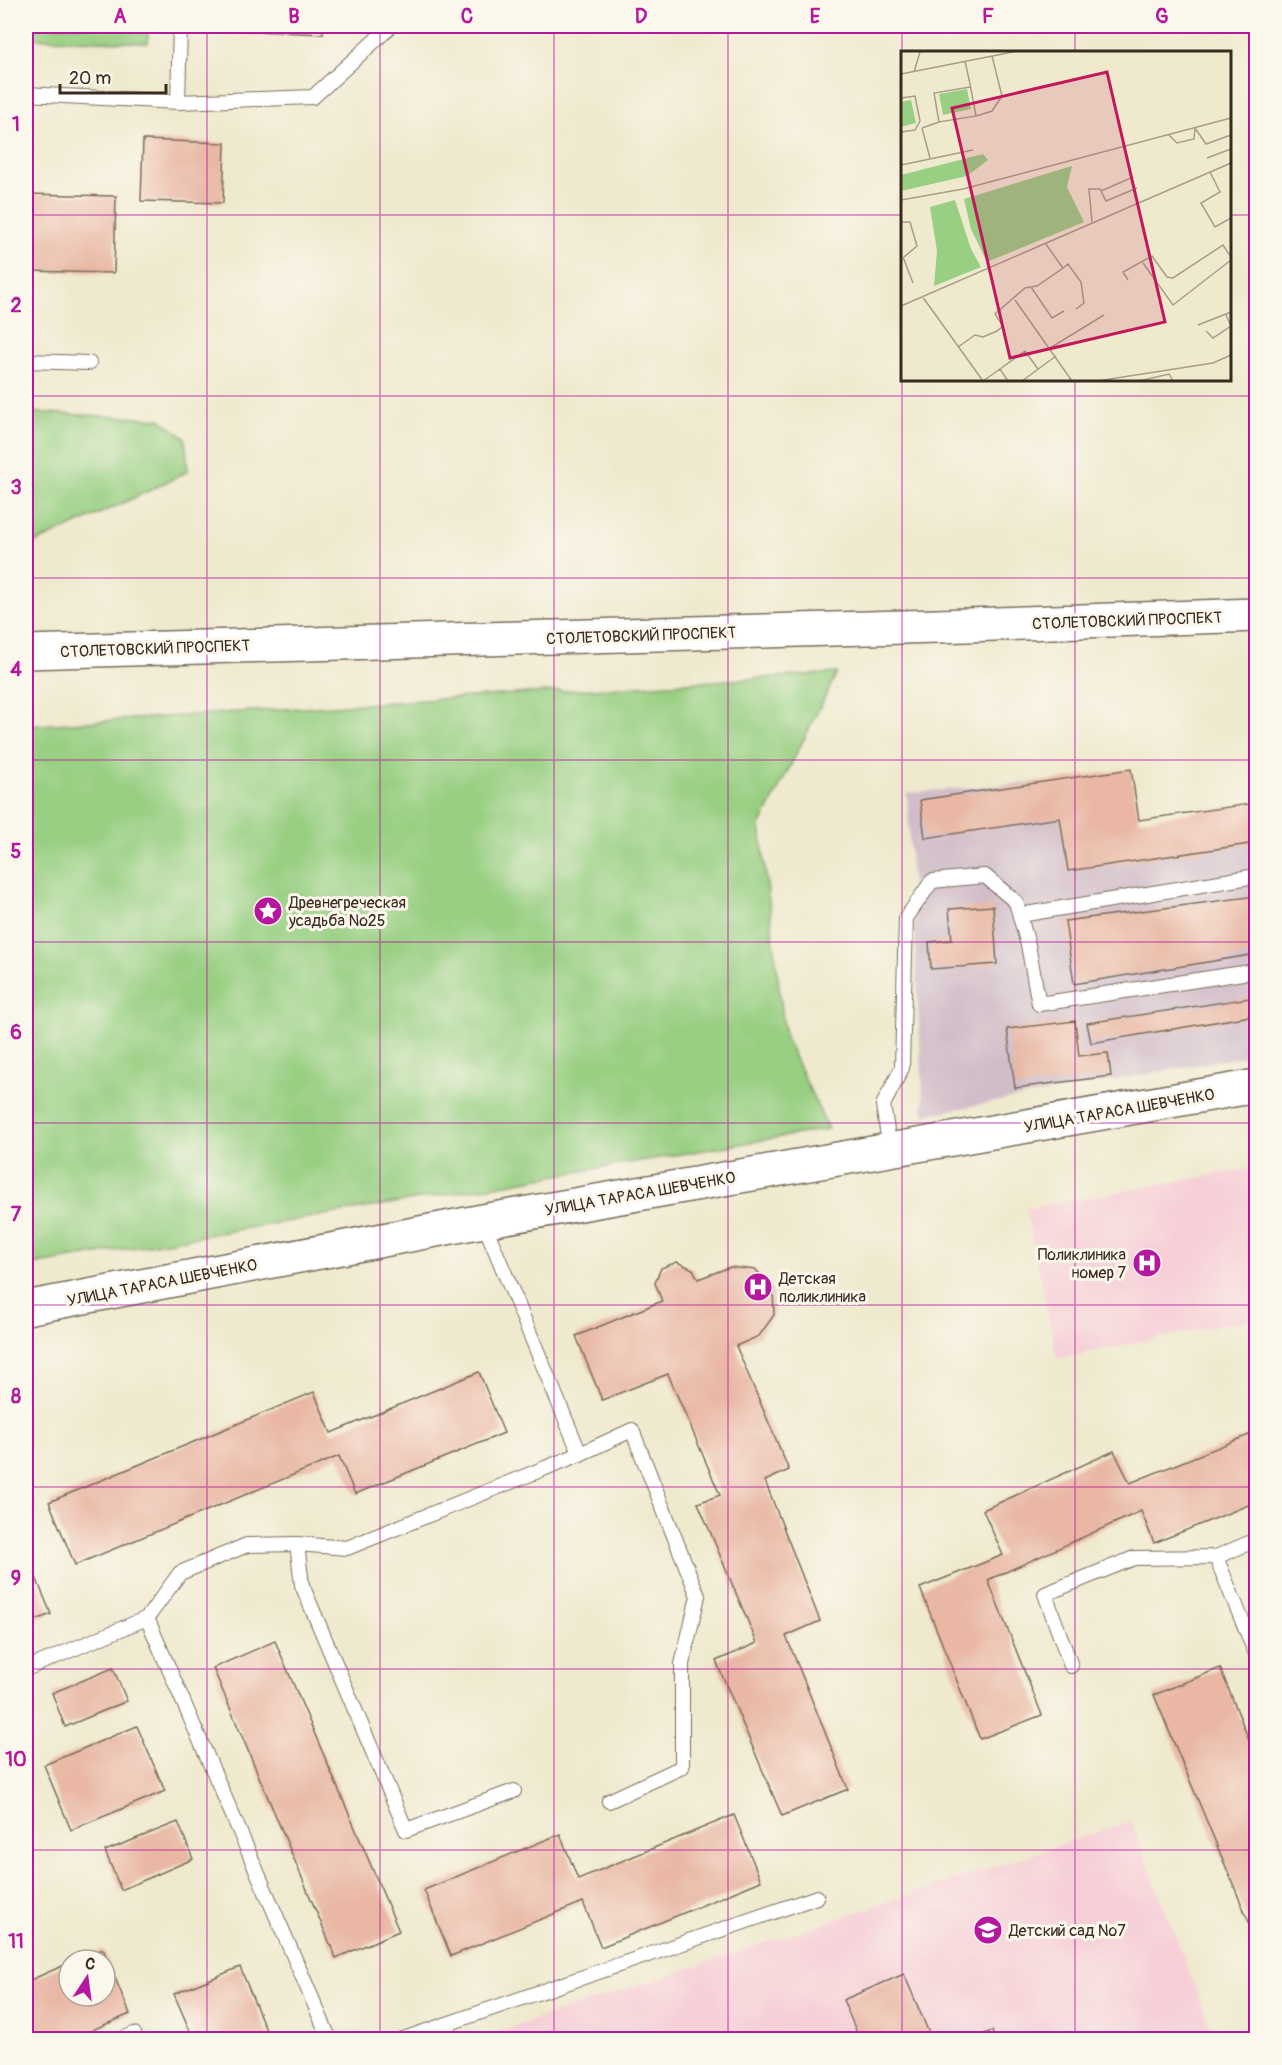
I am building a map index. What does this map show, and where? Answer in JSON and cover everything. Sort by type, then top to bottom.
[{"type":"street","name":"СТОЛЕТОВСКИЙ ПРОСПЕКТ","points":[[26,652],[1257,615]]},
{"type":"street","name":"УЛИЦА ТАРАСА ШЕВЧЕНКО","points":[[26,1308],[483,1221],[1257,1086]]},
{"type":"lane","points":[[178,102],[180,26]]},
{"type":"lane","points":[[26,94],[178,102],[313,97],[391,26]]},
{"type":"lane","points":[[26,361],[89,363]]},
{"type":"lane","points":[[890,1149],[883,1106],[902,1068],[906,918],[932,881],[985,876],[1016,902],[1028,945],[1039,1004],[1257,971]]},
{"type":"lane","points":[[1020,915],[1257,876]]},
{"type":"lane","points":[[483,1221],[580,1454]]},
{"type":"lane","points":[[26,1669],[147,1618],[180,1573],[248,1545],[297,1544],[347,1548],[580,1454],[632,1430],[698,1596],[682,1664],[682,1767],[609,1801]]},
{"type":"lane","points":[[1071,1666],[1045,1594],[1134,1558],[1215,1557],[1257,1540]]},
{"type":"lane","points":[[297,1544],[302,1585],[406,1830],[514,1791]]},
{"type":"lane","points":[[1215,1557],[1257,1654]]},
{"type":"lane","points":[[147,1618],[330,2040]]},
{"type":"lane","points":[[400,2040],[817,1897]]},
{"type":"lane","points":[[120,2040],[134,2034],[137,2040]]},
{"type":"shaded area","points":[[1109,776],[1120,840],[1256,817],[1256,1054],[924,1115],[907,793]]},
{"type":"shaded area","name":"Поликлиника номер 7","points":[[1256,1167],[1256,1318],[1057,1359],[1026,1209]]},
{"type":"shaded area","name":"Детский сад №7","points":[[1131,1821],[1215,2039],[474,2040]]},
{"type":"green space","points":[[26,26],[148,26],[148,43],[26,38]]},
{"type":"green space","points":[[26,412],[160,419],[185,438],[188,471],[26,547]]},
{"type":"green space","points":[[837,673],[760,826],[785,1037],[828,1129],[26,1266],[26,726]]},
{"type":"building","points":[[230,26],[323,26],[323,34],[229,30]]},
{"type":"building","points":[[143,140],[225,143],[223,203],[141,201]]},
{"type":"building","points":[[26,194],[116,196],[114,273],[26,271]]},
{"type":"building","points":[[1131,769],[1139,820],[1256,803],[1256,843],[1068,871],[1060,818],[925,838],[920,800]]},
{"type":"building","points":[[1256,896],[1256,954],[1074,984],[1065,921]]},
{"type":"building","points":[[993,906],[997,964],[931,969],[929,942],[952,940],[949,909]]},
{"type":"building","points":[[1256,997],[1256,1015],[1091,1043],[1087,1023]]},
{"type":"building","points":[[1075,1021],[1079,1056],[1108,1053],[1111,1076],[1015,1088],[1007,1029]]},
{"type":"building","points":[[677,1262],[693,1269],[698,1279],[730,1267],[756,1270],[773,1290],[774,1315],[759,1336],[736,1346],[789,1470],[765,1481],[820,1621],[786,1636],[848,1789],[782,1816],[716,1661],[757,1643],[698,1503],[720,1495],[668,1374],[602,1400],[576,1336],[662,1301],[655,1283],[661,1268]]},
{"type":"building","points":[[479,1372],[504,1433],[355,1494],[339,1456],[75,1565],[49,1502],[314,1392],[331,1433]]},
{"type":"building","points":[[1256,1432],[1256,1502],[1154,1543],[1141,1511],[988,1580],[1042,1715],[980,1739],[920,1588],[1003,1555],[983,1510],[1114,1451],[1130,1483]]},
{"type":"building","points":[[26,1553],[51,1614],[26,1624]]},
{"type":"building","points":[[275,1641],[399,1931],[336,1958],[213,1668]]},
{"type":"building","points":[[113,1668],[127,1701],[65,1727],[52,1693]]},
{"type":"building","points":[[1220,1668],[1256,1757],[1256,1939],[1154,1695]]},
{"type":"building","points":[[137,1726],[165,1791],[71,1830],[44,1765]]},
{"type":"building","points":[[734,1815],[761,1881],[601,1947],[583,1902],[451,1956],[424,1890],[560,1834],[578,1879]]},
{"type":"building","points":[[178,1822],[193,1859],[121,1890],[105,1851]]},
{"type":"building","points":[[240,1967],[270,2040],[194,2040],[174,1994]]},
{"type":"building","points":[[57,1968],[57,2008],[117,2008],[117,1983],[130,2014],[69,2040],[26,2040],[26,1982]]},
{"type":"building","points":[[904,1974],[932,2040],[860,2040],[843,2000]]},
{"type":"building","points":[[992,2031],[996,2040],[971,2040],[971,2039]]},
{"type":"place","name":"Древнегреческая усадьба №25","points":[[268,911]]},
{"type":"place","name":"Поликлиника номер 7","points":[[1147,1263]]},
{"type":"place","name":"Детская поликлиника","points":[[758,1287]]},
{"type":"place","name":"Детский сад №7","points":[[988,1930]]}]
